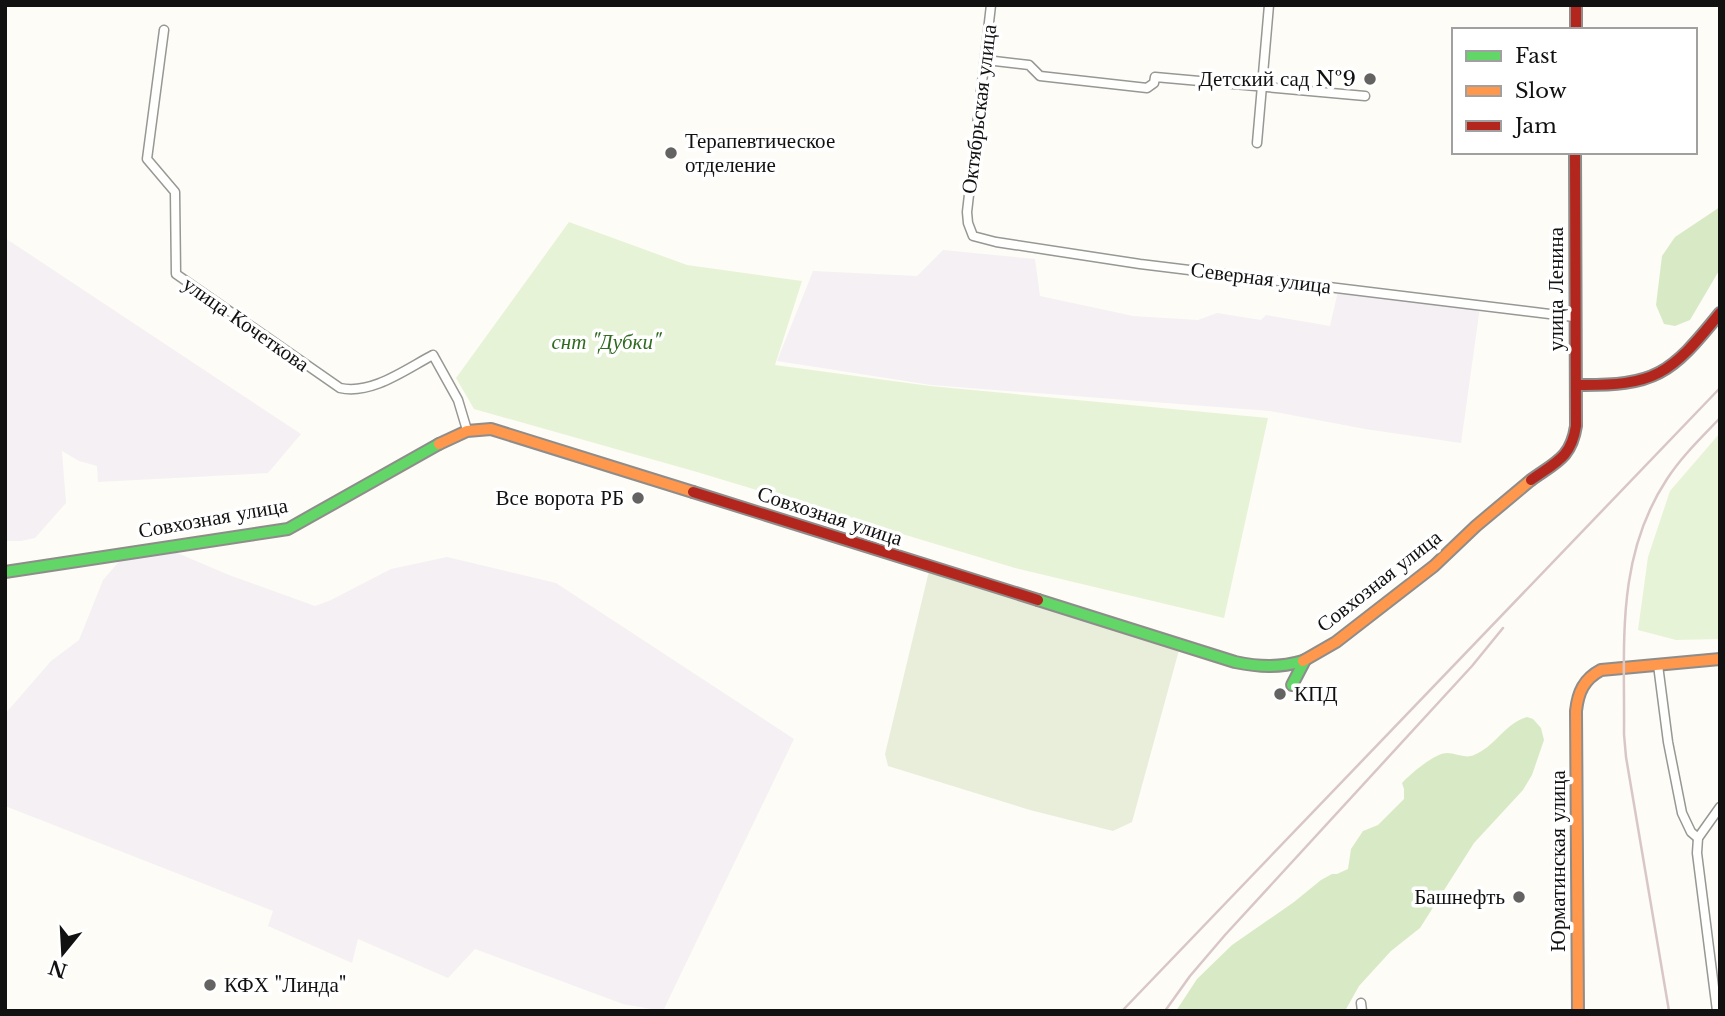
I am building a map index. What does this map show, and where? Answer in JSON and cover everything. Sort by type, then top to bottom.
[{"type":"street","name":"Октябрьская улица","points":[[967,212],[991,5]]},
{"type":"street","points":[[1257,143],[1269,5]]},
{"type":"street","points":[[1576,5],[1576,28]]},
{"type":"street","name":"улица Кочеткова","points":[[164,30],[147,159],[176,192],[176,274],[340,388],[360,389],[382,382],[433,355],[458,400],[467,430]]},
{"type":"street","points":[[986,60],[1029,65],[1040,76],[1147,88],[1154,83],[1155,77],[1365,96]]},
{"type":"street","name":"улица Ленина","points":[[1575,154],[1576,426]]},
{"type":"street","name":"Северная улица","points":[[967,212],[973,236],[996,243],[1140,264],[1574,317]]},
{"type":"street","points":[[1576,385],[1628,384],[1665,372],[1692,348],[1720,313]]},
{"type":"street","name":"Совхозная улица","points":[[5,572],[288,529],[367,483],[467,430],[478,428],[491,429],[1235,662],[1272,668],[1305,660],[1363,623],[1434,566],[1524,485],[1557,462],[1573,443],[1576,426]]},
{"type":"street","points":[[1698,838],[1691,832],[1682,813],[1668,742],[1658,665],[1720,659]]},
{"type":"street","points":[[1292,685],[1305,660]]},
{"type":"street","name":"Юрматинская улица","points":[[1578,1011],[1576,711],[1580,690],[1592,674],[1601,670],[1658,665]]},
{"type":"street","points":[[1717,1011],[1718,998],[1697,853],[1698,838],[1720,807]]},
{"type":"shaded area","points":[[5,238],[301,434],[268,473],[98,482],[97,466],[79,461],[62,451],[66,503],[35,538],[5,541]]},
{"type":"shaded area","points":[[943,250],[1035,259],[1040,296],[1133,316],[1198,320],[1217,313],[1261,320],[1266,315],[1330,326],[1338,291],[1480,307],[1461,443],[1270,411],[931,385],[777,361],[813,271],[917,276]]},
{"type":"shaded area","points":[[163,547],[229,575],[315,606],[391,569],[447,557],[556,583],[794,739],[663,1011],[623,1004],[475,949],[448,978],[358,939],[352,963],[268,926],[273,911],[5,806],[5,714],[51,661],[79,640],[103,580],[130,549]]},
{"type":"green space","points":[[1720,207],[1720,269],[1690,320],[1675,326],[1664,324],[1656,305],[1662,256],[1675,237]]},
{"type":"green space","name":"снт \"Дубки\"","points":[[569,222],[687,265],[802,281],[775,365],[930,386],[1268,418],[1224,618],[1015,568],[697,472],[474,409],[456,378]]},
{"type":"green space","points":[[1720,433],[1720,639],[1676,640],[1638,630],[1648,557],[1670,491]]},
{"type":"green space","points":[[929,571],[1179,650],[1132,822],[1113,831],[1030,810],[888,766],[885,754]]},
{"type":"green space","points":[[1527,717],[1533,719],[1541,728],[1544,740],[1532,775],[1523,790],[1474,843],[1420,928],[1391,951],[1359,986],[1345,1011],[1176,1011],[1197,979],[1232,945],[1321,880],[1348,869],[1351,849],[1363,831],[1378,825],[1404,799],[1402,783],[1417,770],[1442,754],[1474,755],[1488,747],[1512,724]]},
{"type":"railway","points":[[1122,1011],[1720,388]]},
{"type":"railway","points":[[1669,1011],[1626,757],[1626,602],[1638,540],[1650,509],[1679,463],[1720,418]]},
{"type":"railway","points":[[1165,1011],[1225,935],[1472,666],[1503,628]]},
{"type":"traffic: fast","points":[[5,572],[288,529],[439,444]]},
{"type":"traffic: fast","points":[[1038,600],[1235,662],[1269,666],[1303,661]]},
{"type":"traffic: fast","points":[[1292,685],[1305,660]]},
{"type":"traffic: slow","points":[[439,444],[467,431],[491,429],[693,492]]},
{"type":"traffic: slow","points":[[1303,661],[1336,642],[1434,566],[1531,480]]},
{"type":"traffic: slow","points":[[1578,1011],[1576,711],[1580,692],[1586,682],[1601,670],[1720,659]]},
{"type":"traffic: jam","points":[[1576,5],[1576,28]]},
{"type":"traffic: jam","points":[[1531,480],[1561,458],[1574,437],[1576,426],[1575,154]]},
{"type":"traffic: jam","points":[[1576,385],[1625,383],[1659,373],[1688,351],[1720,313]]},
{"type":"traffic: jam","points":[[693,492],[1038,600]]},
{"type":"place","name":"Детский сад №9","points":[[1370,79]]},
{"type":"place","name":"Терапевтическое отделение","points":[[671,153]]},
{"type":"place","name":"Все ворота РБ","points":[[638,498]]},
{"type":"place","name":"КПД","points":[[1280,694]]},
{"type":"place","name":"Башнефть","points":[[1519,897]]},
{"type":"place","name":"КФХ \"Линда\"","points":[[210,985]]}]
